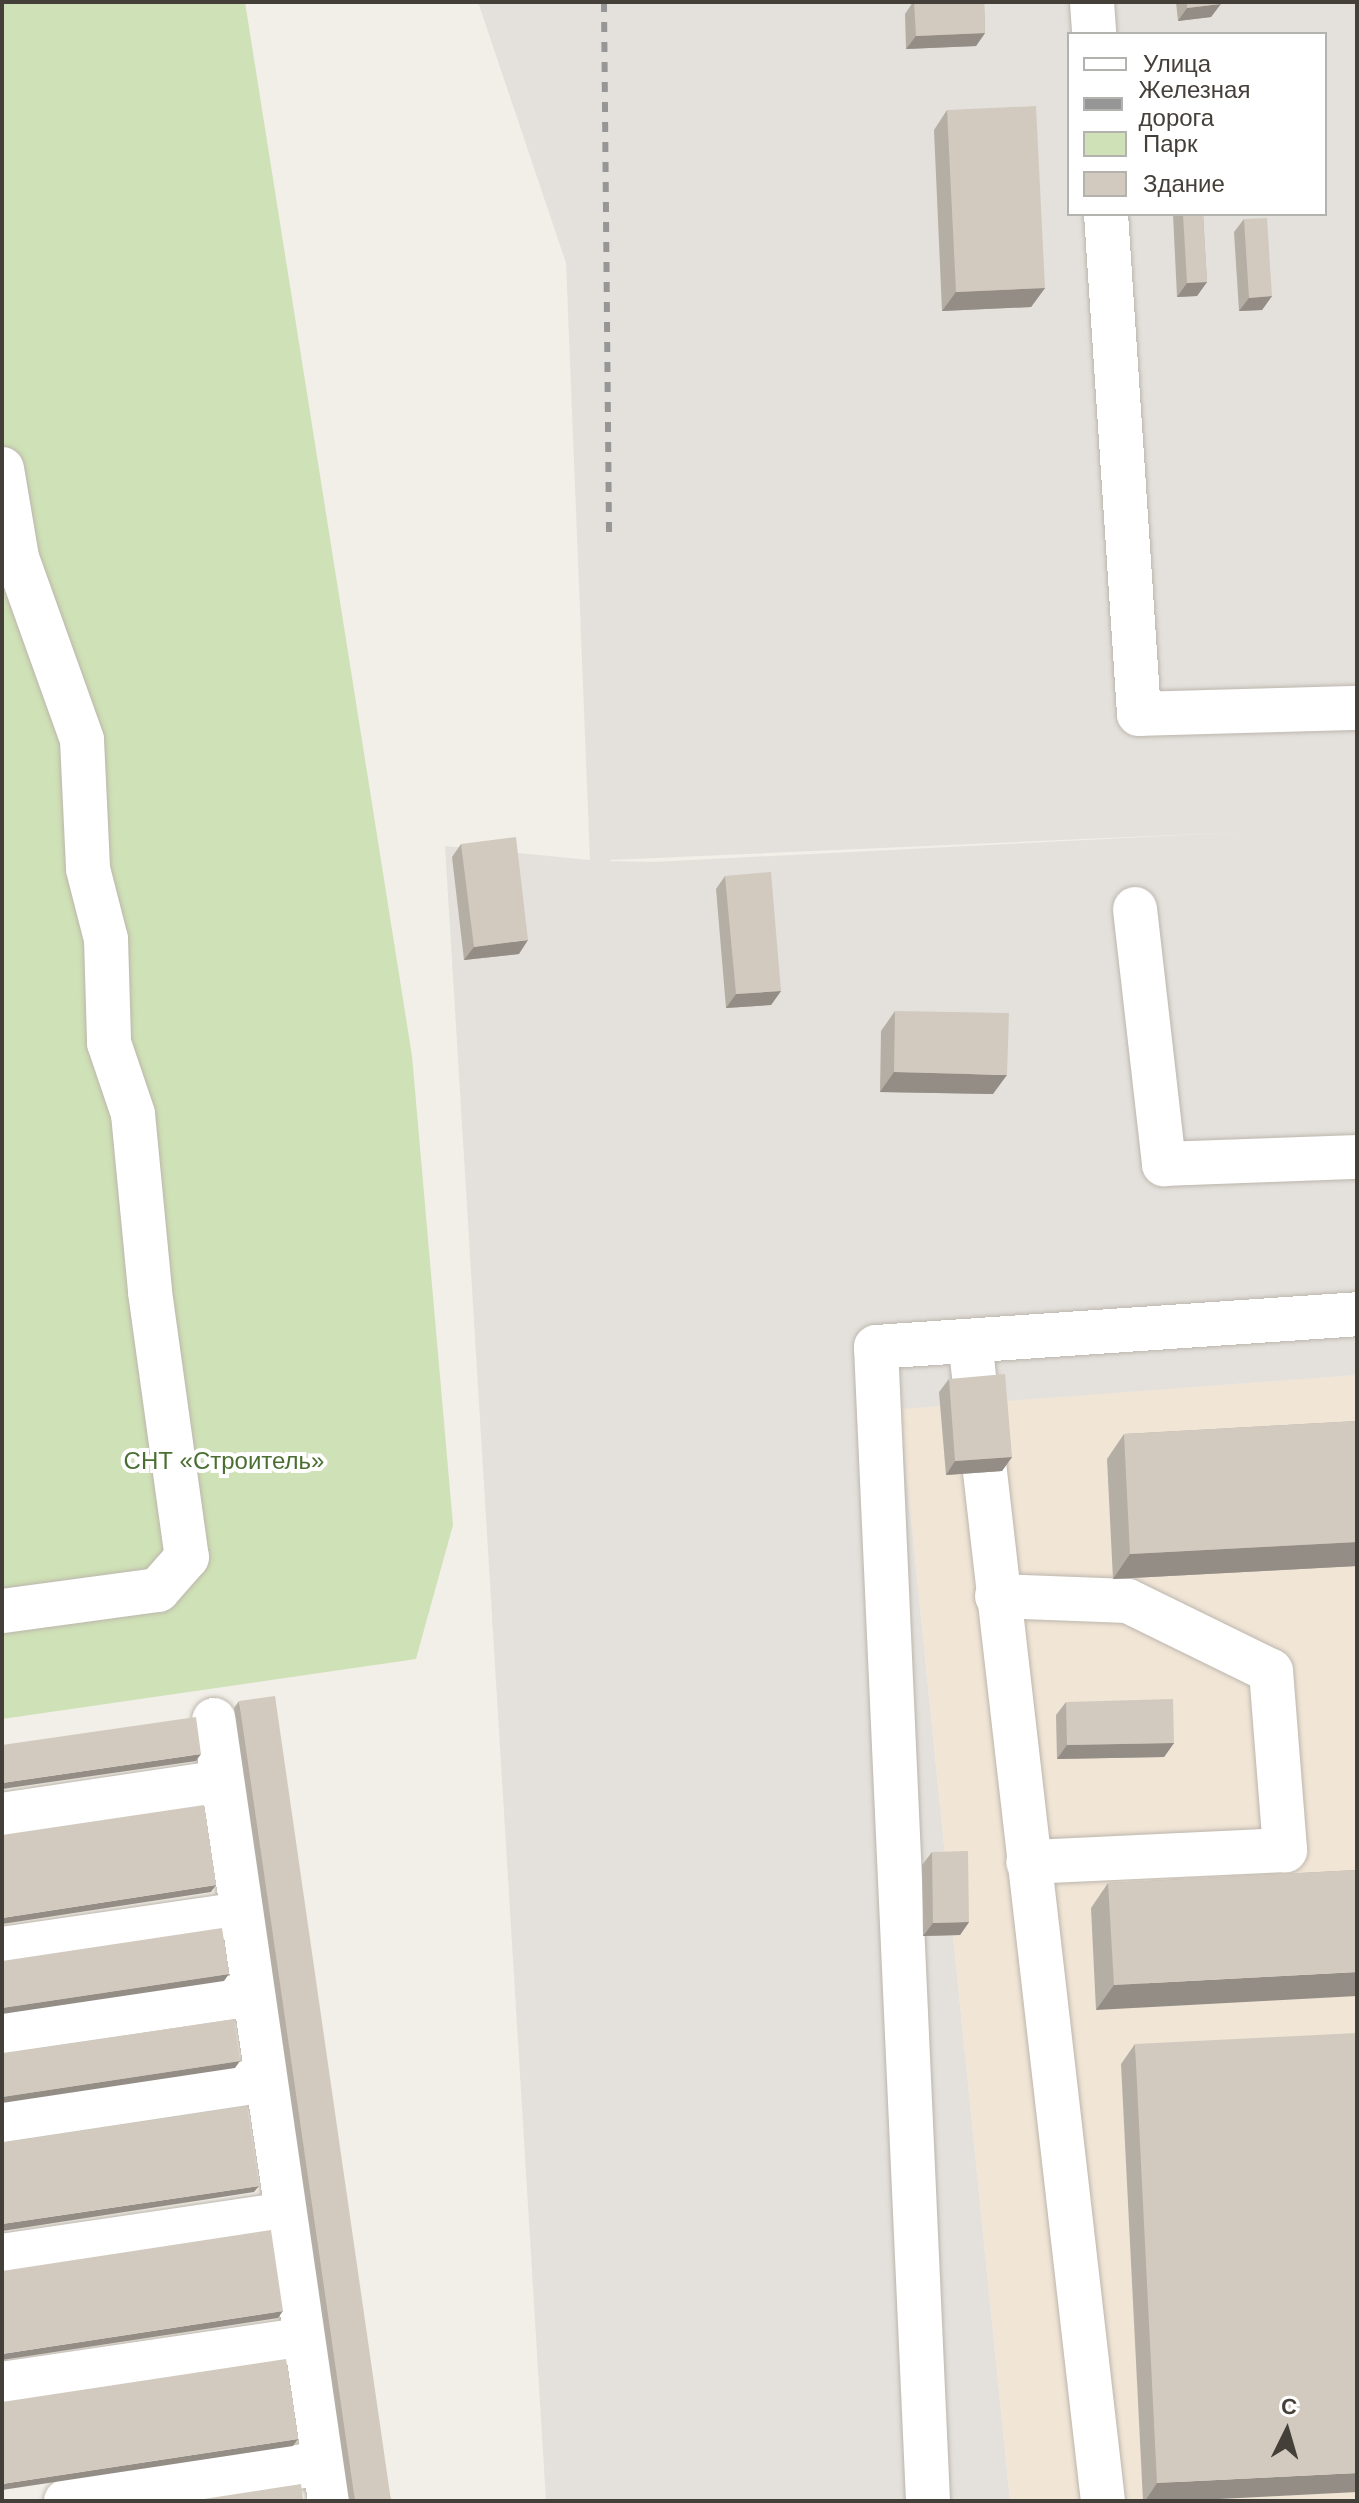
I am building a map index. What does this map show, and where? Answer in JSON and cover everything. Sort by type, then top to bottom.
[{"type":"lane","points":[[1092,2],[1094,32]]},
{"type":"lane","points":[[1106,216],[1139,714],[1357,708]]},
{"type":"lane","points":[[2,469],[10,559],[82,740],[88,869],[106,939],[109,1043],[133,1114],[150,1292],[187,1557],[158,1590],[2,1611]]},
{"type":"lane","points":[[1135,909],[1164,1164],[1357,1157]]},
{"type":"lane","points":[[928,2501],[876,1347],[1357,1314]]},
{"type":"lane","points":[[970,1341],[1103,2501]]},
{"type":"lane","points":[[997,1596],[1128,1601],[1271,1671],[1285,1850],[1028,1862]]},
{"type":"lane","points":[[66,2501],[327,2482],[214,1720]]},
{"type":"lane","points":[[2,1815],[223,1782]]},
{"type":"lane","points":[[2,1949],[243,1914]]},
{"type":"lane","points":[[2,2031],[255,1994]]},
{"type":"lane","points":[[2,2120],[268,2080]]},
{"type":"lane","points":[[2,2256],[287,2214]]},
{"type":"lane","points":[[2,2384],[306,2339]]},
{"type":"shaded area","points":[[478,2],[1357,2],[1357,1375],[900,1409],[1010,2501],[546,2501],[445,846],[590,860],[566,263]],"holes":[[[1243,832],[653,862],[610,860]]]},
{"type":"shaded area","points":[[1357,1375],[1357,2501],[1010,2501],[900,1408]]},
{"type":"green space","name":"СНТ «Строитель»","points":[[2,2],[245,2],[412,1056],[453,1525],[416,1659],[2,1719]]},
{"type":"building","points":[[914,2],[984,2],[985,33],[916,36]]},
{"type":"building","points":[[1187,2],[1220,2],[1221,4],[1187,8]]},
{"type":"building","points":[[1036,106],[1045,288],[956,292],[947,110]]},
{"type":"building","points":[[1183,216],[1203,216],[1207,282],[1187,283]]},
{"type":"building","points":[[1267,218],[1272,296],[1249,298],[1244,219]]},
{"type":"building","points":[[516,837],[528,940],[474,947],[461,844]]},
{"type":"building","points":[[771,872],[781,991],[736,994],[725,876]]},
{"type":"building","points":[[895,1011],[1009,1013],[1007,1075],[894,1072]]},
{"type":"building","points":[[1005,1374],[1012,1457],[955,1461],[949,1379]]},
{"type":"building","points":[[1357,1421],[1357,1542],[1130,1554],[1124,1434]]},
{"type":"building","points":[[275,1696],[391,2501],[355,2501],[239,1701]]},
{"type":"building","points":[[1173,1699],[1174,1743],[1067,1745],[1066,1702]]},
{"type":"building","points":[[196,1717],[201,1754],[2,1783],[2,1745]]},
{"type":"building","points":[[204,1805],[216,1885],[2,1918],[2,1835]]},
{"type":"building","points":[[968,1851],[969,1922],[933,1923],[932,1852]]},
{"type":"building","points":[[1357,1870],[1357,1972],[1114,1985],[1108,1883]]},
{"type":"building","points":[[222,1928],[229,1974],[2,2008],[2,1961]]},
{"type":"building","points":[[234,2019],[240,2061],[2,2097],[2,2054]]},
{"type":"building","points":[[1357,2033],[1357,2473],[1157,2483],[1135,2044]]},
{"type":"building","points":[[247,2106],[259,2186],[2,2224],[2,2143]]},
{"type":"building","points":[[271,2230],[283,2311],[2,2354],[2,2271]]},
{"type":"building","points":[[286,2359],[298,2439],[2,2484],[2,2402]]},
{"type":"building","points":[[301,2484],[303,2501],[191,2501]]},
{"type":"railway","points":[[604,2],[609,536]]}]
